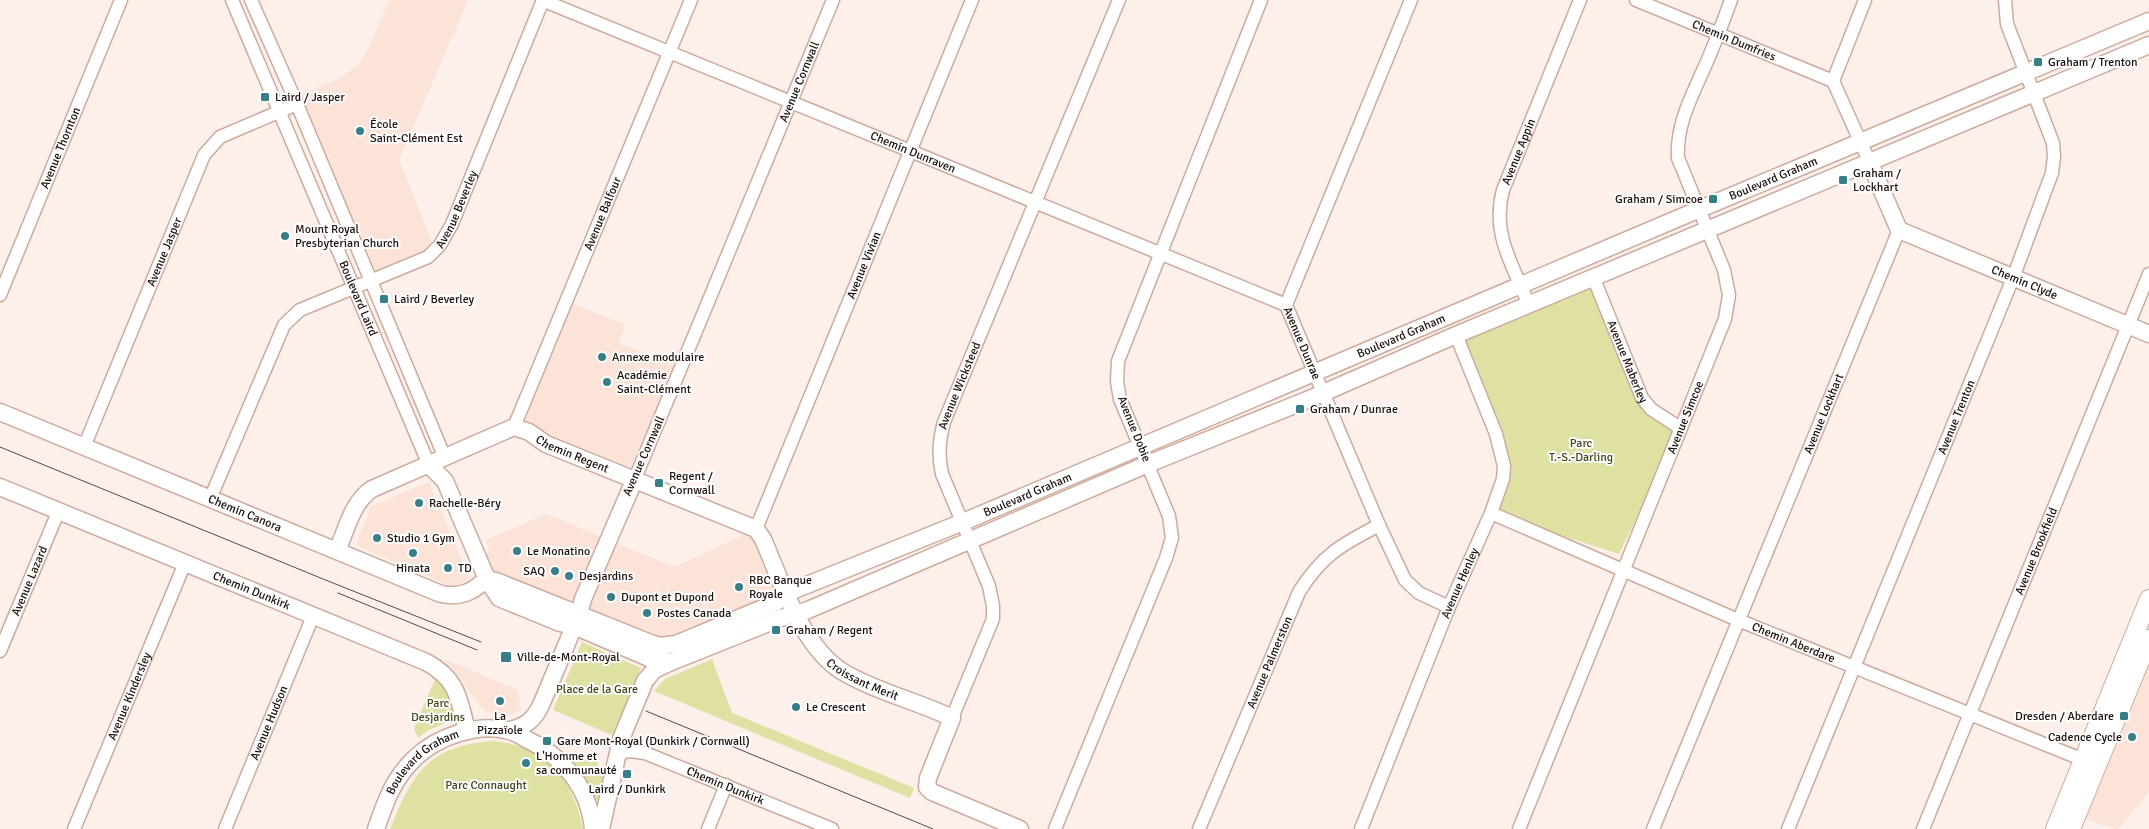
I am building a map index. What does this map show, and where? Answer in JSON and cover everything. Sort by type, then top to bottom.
[{"type":"main road","points":[[2071,829],[2090,763],[2149,599]]},
{"type":"main road","points":[[2055,829],[2090,763],[2149,639]]},
{"type":"street","name":"Avenue Thornton","points":[[0,295],[121,0]]},
{"type":"street","name":"Boulevard Laird","points":[[232,0],[429,465],[445,481],[487,579]]},
{"type":"street","name":"Boulevard Laird","points":[[251,0],[297,104],[445,458],[445,481]]},
{"type":"street","name":"Chemin Dunraven","points":[[543,0],[1286,305]]},
{"type":"street","name":"Avenue Beverley","points":[[210,499],[284,325],[300,310],[428,257],[440,246],[452,224],[543,0]]},
{"type":"street","name":"Avenue Balfour","points":[[514,427],[691,0]]},
{"type":"street","name":"Avenue Cornwall","points":[[509,730],[527,724],[535,716],[541,705],[577,620],[583,598],[634,481],[833,0]]},
{"type":"street","name":"Avenue Vivian","points":[[756,529],[972,0]]},
{"type":"street","name":"Avenue Wicksteed","points":[[1020,829],[932,792],[927,786],[928,778],[993,619],[990,592],[942,474],[939,458],[940,440],[944,422],[1119,0]]},
{"type":"street","name":"Avenue Dobie","points":[[1055,829],[1169,549],[1172,528],[1169,516],[1120,399],[1117,382],[1118,361],[1261,0]]},
{"type":"street","name":"Avenue Dunrae","points":[[1411,0],[1286,305],[1378,525],[1405,580],[1419,593],[1449,607]]},
{"type":"street","name":"Avenue Appin","points":[[1529,305],[1502,242],[1499,227],[1499,206],[1503,190],[1580,0]]},
{"type":"street","name":"Chemin Dumfries","points":[[1636,0],[1833,81]]},
{"type":"street","name":"Avenue Simcoe","points":[[1519,829],[1725,319],[1728,306],[1728,289],[1724,270],[1678,158],[1677,143],[1680,124],[1719,34],[1731,0]]},
{"type":"street","points":[[1866,0],[1833,81],[1899,230]]},
{"type":"street","name":"Avenue Trenton","points":[[1788,829],[2013,278],[2052,173],[2053,143],[2007,24],[2005,0]]},
{"type":"street","name":"Boulevard Graham","points":[[652,651],[660,646],[676,644],[775,603],[787,593],[963,522],[1313,372],[2149,21]]},
{"type":"street","name":"Boulevard Graham","points":[[671,662],[796,614],[1148,464],[1322,393],[2149,45]]},
{"type":"street","name":"Avenue Jasper","points":[[84,447],[204,155],[220,137],[297,104]]},
{"type":"street","name":"Chemin Clyde","points":[[1899,230],[2149,334]]},
{"type":"street","name":"Avenue Lockhart","points":[[1653,829],[1899,230]]},
{"type":"street","name":"Avenue Brookfield","points":[[1923,829],[2149,274]]},
{"type":"street","name":"Avenue Maberley","points":[[1594,279],[1642,398],[1650,409],[1680,428]]},
{"type":"street","name":"Avenue Henley","points":[[1361,829],[1449,607],[1491,513],[1503,479],[1504,466],[1501,451],[1456,335]]},
{"type":"street","name":"Chemin Canora","points":[[0,412],[441,594],[463,596],[473,591],[487,579]]},
{"type":"street","points":[[337,551],[363,495],[514,427]]},
{"type":"street","name":"Chemin Regent","points":[[514,427],[529,432],[546,444],[756,529]]},
{"type":"street","name":"Chemin Dunkirk","points":[[0,487],[426,662],[442,672],[451,681],[458,695],[467,731]]},
{"type":"street","name":"Avenue Lazard","points":[[0,650],[59,510]]},
{"type":"street","name":"Chemin Aberdare","points":[[1491,513],[1738,620],[2090,763]]},
{"type":"street","name":"Avenue Palmerston","points":[[1199,829],[1299,592],[1309,576],[1340,546],[1378,525]]},
{"type":"street","points":[[756,529],[763,539],[796,614]]},
{"type":"street","name":"Avenue Kindersley","points":[[74,829],[185,563]]},
{"type":"street","points":[[487,579],[499,598],[560,623],[577,620],[652,651],[671,662]]},
{"type":"street","name":"Croissant Merit","points":[[796,614],[817,650],[842,671],[952,718]]},
{"type":"street","name":"Avenue Hudson","points":[[225,829],[313,616]]},
{"type":"street","points":[[601,829],[619,746],[645,681],[652,651]]},
{"type":"street","points":[[645,681],[654,670],[671,662]]},
{"type":"street","name":"Boulevard Graham","points":[[376,829],[392,787],[414,758],[450,737],[467,731],[489,729],[509,730],[544,747],[569,769],[579,783],[588,805],[593,829]]},
{"type":"street","name":"Chemin Dunkirk","points":[[619,746],[630,751],[645,753],[726,785],[810,825],[832,829]]},
{"type":"street","points":[[708,829],[726,785]]},
{"type":"shaded area","name":"École Saint-Clément Est","points":[[389,0],[468,0],[399,160],[436,251],[370,282],[297,104],[302,94],[336,80],[357,66],[368,50]]},
{"type":"shaded area","name":"Académie Saint-Clément","points":[[573,304],[626,325],[619,343],[680,368],[631,467],[524,426]]},
{"type":"shaded area","points":[[429,482],[469,578],[455,587],[356,545],[371,506]]},
{"type":"shaded area","points":[[547,514],[674,567],[756,529],[787,593],[675,643],[654,642],[495,576],[485,557],[489,548],[486,540]]},
{"type":"shaded area","points":[[444,659],[518,690],[521,710],[508,716],[496,715],[484,710],[476,702],[461,678]]},
{"type":"shaded area","points":[[2149,664],[2149,792],[2118,829],[2115,829],[2086,819]]},
{"type":"green space","name":"Parc T.-S.-Darling","points":[[1594,279],[1642,398],[1680,428],[1619,554],[1491,513],[1504,466],[1456,335]]},
{"type":"green space","name":"Place de la Gare","points":[[582,642],[641,668],[612,735],[553,710]]},
{"type":"green space","points":[[712,659],[732,713],[914,788],[910,798],[654,691],[665,679]]},
{"type":"green space","name":"Parc Desjardins","points":[[435,679],[444,687],[450,698],[452,716],[450,721],[427,731],[418,738],[414,728]]},
{"type":"green space","name":"Parc Connaught","points":[[492,741],[528,749],[554,767],[572,794],[583,829],[390,829],[406,793],[425,766],[452,749]]},
{"type":"green space","points":[[575,751],[598,762],[598,769],[606,771],[598,801],[594,799],[570,762]]},
{"type":"tram line","points":[[0,447],[481,642]]},
{"type":"tram line","points":[[338,593],[477,650]]},
{"type":"tram line","points":[[646,711],[933,829]]},
{"type":"place","name":"Graham / Trenton","points":[[2038,62]]},
{"type":"place","name":"Laird / Jasper","points":[[265,97]]},
{"type":"place","name":"École Saint-Clément Est","points":[[360,131]]},
{"type":"place","name":"Graham / Lockhart","points":[[1843,180]]},
{"type":"place","name":"Graham / Simcoe","points":[[1713,199]]},
{"type":"place","name":"Mount Royal Presbyterian Church","points":[[285,236]]},
{"type":"place","name":"Laird / Beverley","points":[[384,299]]},
{"type":"place","name":"Annexe modulaire","points":[[602,357]]},
{"type":"place","name":"Académie Saint-Clément","points":[[607,382]]},
{"type":"place","name":"Graham / Dunrae","points":[[1300,409]]},
{"type":"place","name":"Regent / Cornwall","points":[[659,483]]},
{"type":"place","name":"Rachelle-Béry","points":[[419,503]]},
{"type":"place","name":"Studio 1 Gym","points":[[377,538]]},
{"type":"place","name":"Le Monatino","points":[[517,551]]},
{"type":"place","name":"Hinata","points":[[413,553]]},
{"type":"place","name":"TD","points":[[448,568]]},
{"type":"place","name":"SAQ","points":[[555,571]]},
{"type":"place","name":"Desjardins","points":[[569,576]]},
{"type":"place","name":"RBC Banque Royale","points":[[739,587]]},
{"type":"place","name":"Dupont et Dupond","points":[[611,597]]},
{"type":"place","name":"Postes Canada","points":[[647,613]]},
{"type":"place","name":"Graham / Regent","points":[[776,630]]},
{"type":"place","name":"Ville-de-Mont-Royal","points":[[506,657]]},
{"type":"place","name":"La Pizzaïole","points":[[500,701]]},
{"type":"place","name":"Le Crescent","points":[[796,707]]},
{"type":"place","name":"Dresden / Aberdare","points":[[2124,716]]},
{"type":"place","name":"Cadence Cycle","points":[[2132,737]]},
{"type":"place","name":"Gare Mont-Royal (Dunkirk / Cornwall)","points":[[547,741]]},
{"type":"place","name":"L'Homme et sa communauté","points":[[526,763]]},
{"type":"place","name":"Laird / Dunkirk","points":[[627,774]]}]
